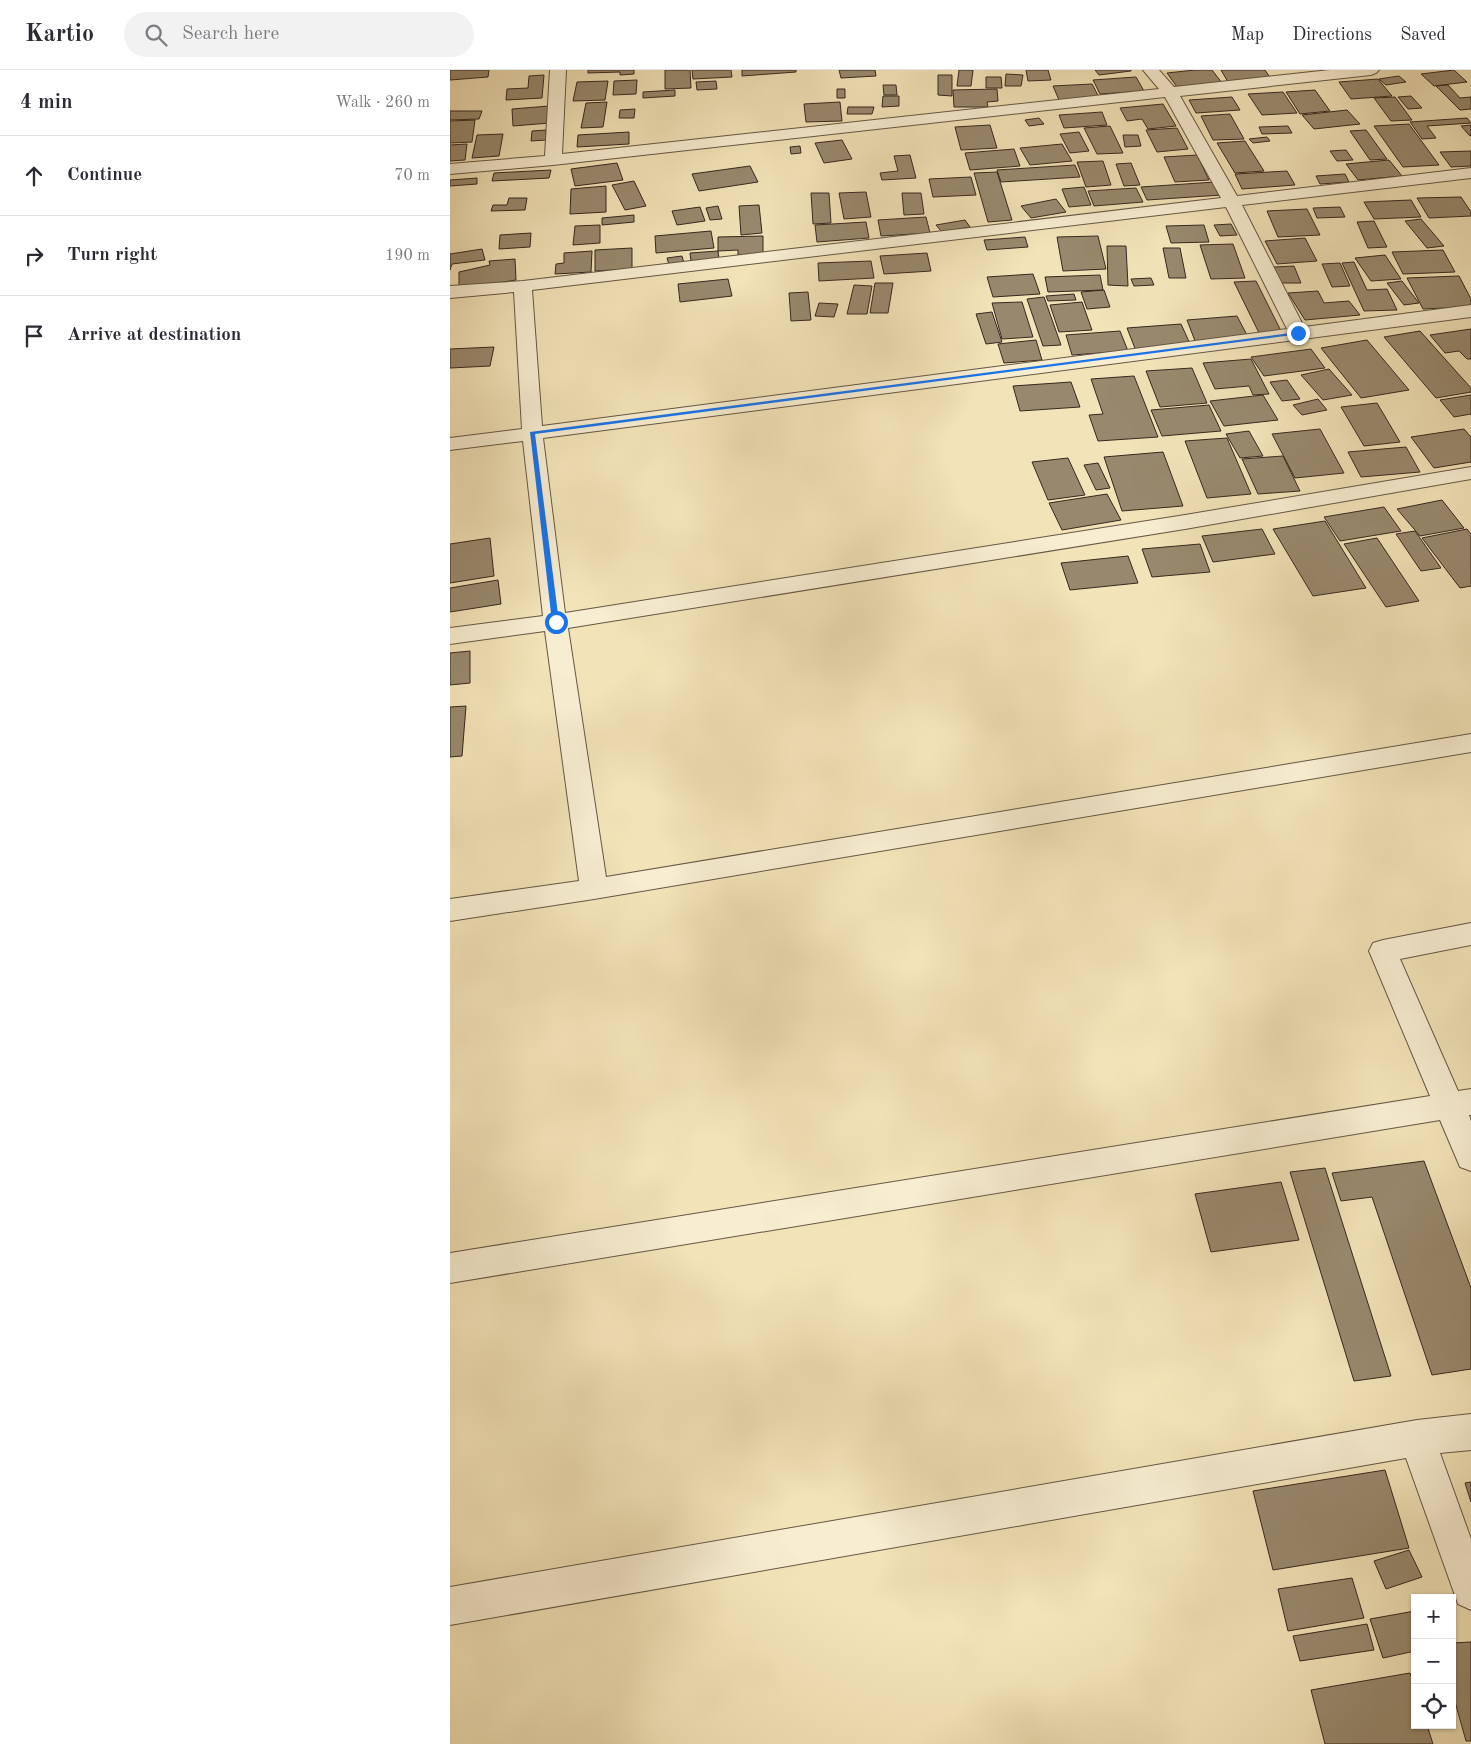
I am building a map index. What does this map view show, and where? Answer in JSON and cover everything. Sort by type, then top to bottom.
[{"type":"street","points":[[553,160],[558,70]]},
{"type":"street","points":[[1151,70],[1170,92],[1231,201],[1298,333]]},
{"type":"street","points":[[450,169],[553,160],[1371,70]]},
{"type":"street","points":[[450,292],[523,286],[1471,173]]},
{"type":"street","points":[[523,286],[532,433],[556,622],[594,890]]},
{"type":"street","points":[[450,444],[1471,311]]},
{"type":"street","points":[[450,636],[556,622],[1175,523],[1471,473]]},
{"type":"street","points":[[450,910],[594,890],[1471,743]]},
{"type":"street","points":[[1471,934],[1383,951],[1460,1105],[1471,1156]]},
{"type":"street","points":[[450,1268],[1460,1105]]},
{"type":"street","points":[[450,1606],[1417,1438],[1471,1432]]},
{"type":"street","points":[[1417,1438],[1471,1591]]},
{"type":"building","points":[[450,70],[489,70],[488,77],[450,80]]},
{"type":"building","points":[[588,70],[634,70],[634,74],[620,75],[620,72],[588,73]]},
{"type":"building","points":[[665,70],[690,70],[691,88],[665,89]]},
{"type":"building","points":[[692,70],[731,70],[732,77],[693,79]]},
{"type":"building","points":[[742,70],[796,70],[796,72],[742,76]]},
{"type":"building","points":[[839,70],[875,70],[876,76],[841,78]]},
{"type":"building","points":[[959,70],[973,70],[971,86],[957,86]]},
{"type":"building","points":[[1026,70],[1048,70],[1051,80],[1028,81]]},
{"type":"building","points":[[1095,70],[1131,70],[1131,71],[1099,75]]},
{"type":"building","points":[[1212,70],[1222,83],[1177,87],[1167,73]]},
{"type":"building","points":[[1221,70],[1265,70],[1271,79],[1228,82]]},
{"type":"building","points":[[1454,70],[1467,82],[1434,86],[1421,74]]},
{"type":"building","points":[[1006,74],[1023,75],[1021,86],[1005,86]]},
{"type":"building","points":[[544,75],[542,98],[506,100],[507,89],[528,88],[529,76]]},
{"type":"building","points":[[938,75],[952,75],[952,96],[938,95]]},
{"type":"building","points":[[1399,76],[1406,82],[1386,85],[1379,79]]},
{"type":"building","points":[[986,77],[1001,77],[1002,88],[986,88]]},
{"type":"building","points":[[1136,77],[1144,91],[1100,94],[1093,80]]},
{"type":"building","points":[[1378,79],[1392,96],[1351,99],[1339,82]]},
{"type":"building","points":[[637,80],[636,94],[613,95],[614,81]]},
{"type":"building","points":[[608,81],[605,100],[573,101],[577,82]]},
{"type":"building","points":[[716,81],[717,89],[697,90],[696,82]]},
{"type":"building","points":[[1092,84],[1099,97],[1059,100],[1053,86]]},
{"type":"building","points":[[883,85],[896,85],[897,95],[884,95]]},
{"type":"building","points":[[1448,85],[1460,98],[1471,97],[1471,109],[1460,110],[1436,86]]},
{"type":"building","points":[[837,89],[845,89],[845,98],[837,98]]},
{"type":"building","points":[[997,89],[998,101],[987,102],[988,107],[954,107],[953,90]]},
{"type":"building","points":[[675,90],[675,96],[643,98],[643,92]]},
{"type":"building","points":[[1315,90],[1330,111],[1300,114],[1286,92]]},
{"type":"building","points":[[1283,92],[1297,113],[1262,115],[1248,94]]},
{"type":"building","points":[[883,96],[899,96],[899,106],[882,107]]},
{"type":"building","points":[[1411,96],[1422,108],[1408,109],[1398,97]]},
{"type":"building","points":[[1232,97],[1240,110],[1196,113],[1189,100]]},
{"type":"building","points":[[1395,97],[1412,120],[1391,121],[1374,98]]},
{"type":"building","points":[[607,102],[603,127],[581,128],[586,103]]},
{"type":"building","points":[[840,102],[842,121],[806,122],[804,104]]},
{"type":"building","points":[[1163,104],[1176,126],[1148,129],[1142,119],[1127,121],[1120,108]]},
{"type":"building","points":[[549,106],[550,123],[513,126],[512,109]]},
{"type":"building","points":[[848,107],[874,107],[872,114],[847,114]]},
{"type":"building","points":[[635,109],[634,118],[619,118],[620,110]]},
{"type":"building","points":[[1347,110],[1360,124],[1314,129],[1302,115]]},
{"type":"building","points":[[450,111],[482,111],[479,119],[450,120]]},
{"type":"building","points":[[1102,112],[1107,125],[1064,128],[1059,115]]},
{"type":"building","points":[[1230,114],[1244,139],[1213,140],[1201,116]]},
{"type":"building","points":[[1039,118],[1044,124],[1029,126],[1025,120]]},
{"type":"building","points":[[1467,118],[1471,123],[1427,126],[1436,138],[1422,139],[1410,122]]},
{"type":"building","points":[[475,120],[472,142],[450,143],[450,121]]},
{"type":"building","points":[[1409,124],[1439,165],[1403,167],[1374,126]]},
{"type":"building","points":[[990,125],[997,148],[961,150],[955,127]]},
{"type":"building","points":[[1471,125],[1471,136],[1470,136],[1461,126]]},
{"type":"building","points":[[1110,126],[1123,153],[1097,154],[1084,128]]},
{"type":"building","points":[[1288,126],[1292,133],[1262,134],[1259,127]]},
{"type":"building","points":[[1177,128],[1188,149],[1157,152],[1146,130]]},
{"type":"building","points":[[546,130],[546,140],[531,141],[532,131]]},
{"type":"building","points":[[1366,130],[1387,159],[1370,160],[1350,131]]},
{"type":"building","points":[[629,132],[629,144],[577,147],[578,135]]},
{"type":"building","points":[[1079,132],[1089,151],[1070,153],[1060,134]]},
{"type":"building","points":[[503,134],[499,156],[472,158],[477,135]]},
{"type":"building","points":[[1123,135],[1138,135],[1141,146],[1125,147]]},
{"type":"building","points":[[1267,137],[1270,141],[1253,143],[1249,139]]},
{"type":"building","points":[[842,140],[852,159],[824,163],[815,143]]},
{"type":"building","points":[[1245,141],[1264,171],[1235,173],[1217,143]]},
{"type":"building","points":[[467,144],[465,160],[450,161],[450,145]]},
{"type":"building","points":[[1062,144],[1072,161],[1030,165],[1020,148]]},
{"type":"building","points":[[800,146],[801,153],[791,154],[790,147]]},
{"type":"building","points":[[1014,149],[1020,166],[970,170],[965,153]]},
{"type":"building","points":[[1346,150],[1353,160],[1337,161],[1330,151]]},
{"type":"building","points":[[1471,151],[1471,166],[1451,167],[1440,152]]},
{"type":"building","points":[[910,155],[916,178],[882,180],[880,173],[898,171],[894,156]]},
{"type":"building","points":[[1197,155],[1209,180],[1175,182],[1164,157]]},
{"type":"building","points":[[1389,160],[1402,176],[1358,180],[1346,164]]},
{"type":"building","points":[[1103,161],[1111,185],[1086,187],[1077,162]]},
{"type":"building","points":[[617,163],[623,180],[575,186],[571,169]]},
{"type":"building","points":[[1131,163],[1140,185],[1124,186],[1116,164]]},
{"type":"building","points":[[1075,165],[1080,177],[1001,182],[997,170]]},
{"type":"building","points":[[750,166],[758,182],[699,191],[692,174]]},
{"type":"building","points":[[551,170],[549,178],[492,181],[494,173]]},
{"type":"building","points":[[1287,171],[1295,185],[1242,189],[1235,174]]},
{"type":"building","points":[[997,172],[1012,220],[988,222],[974,173]]},
{"type":"building","points":[[1345,174],[1349,182],[1320,184],[1316,176]]},
{"type":"building","points":[[971,177],[976,195],[933,197],[929,179]]},
{"type":"building","points":[[477,178],[477,184],[450,186],[450,180]]},
{"type":"building","points":[[634,181],[646,206],[625,210],[612,185]]},
{"type":"building","points":[[1215,182],[1222,195],[1147,200],[1141,187]]},
{"type":"building","points":[[606,186],[606,212],[570,214],[571,189]]},
{"type":"building","points":[[1084,187],[1091,205],[1069,207],[1062,189]]},
{"type":"building","points":[[1136,188],[1143,202],[1094,206],[1088,191]]},
{"type":"building","points":[[866,192],[871,217],[844,219],[839,193]]},
{"type":"building","points":[[811,193],[829,193],[831,223],[813,224]]},
{"type":"building","points":[[902,193],[921,193],[924,214],[904,215]]},
{"type":"building","points":[[1461,197],[1471,212],[1471,216],[1429,218],[1417,198]]},
{"type":"building","points":[[509,198],[527,198],[525,210],[491,211],[493,205],[507,205]]},
{"type":"building","points":[[1056,199],[1066,212],[1031,218],[1021,206]]},
{"type":"building","points":[[1411,200],[1421,217],[1374,219],[1364,202]]},
{"type":"building","points":[[759,205],[762,233],[741,235],[739,206]]},
{"type":"building","points":[[718,206],[722,219],[710,220],[706,208]]},
{"type":"building","points":[[700,207],[705,221],[677,225],[672,211]]},
{"type":"building","points":[[1340,207],[1345,217],[1317,218],[1313,208]]},
{"type":"building","points":[[1307,209],[1320,235],[1278,237],[1267,211]]},
{"type":"building","points":[[634,215],[634,222],[602,225],[602,218]]},
{"type":"building","points":[[926,217],[930,233],[881,236],[878,220]]},
{"type":"building","points":[[1421,219],[1444,246],[1427,248],[1405,221]]},
{"type":"building","points":[[965,220],[970,227],[942,232],[936,225]]},
{"type":"building","points":[[1374,221],[1387,247],[1368,248],[1357,222]]},
{"type":"building","points":[[866,222],[869,238],[817,242],[815,225]]},
{"type":"building","points":[[1231,224],[1237,235],[1220,236],[1214,225]]},
{"type":"building","points":[[600,225],[600,243],[573,245],[575,226]]},
{"type":"building","points":[[1204,225],[1209,242],[1171,243],[1166,226]]},
{"type":"building","points":[[711,231],[714,248],[656,253],[655,236]]},
{"type":"building","points":[[531,233],[530,247],[499,249],[500,235]]},
{"type":"building","points":[[763,236],[763,254],[738,255],[738,250],[718,251],[718,237]]},
{"type":"building","points":[[1098,236],[1106,269],[1063,271],[1057,237]]},
{"type":"building","points":[[1025,237],[1028,247],[987,250],[984,240]]},
{"type":"building","points":[[1305,238],[1317,261],[1277,264],[1265,241]]},
{"type":"building","points":[[1233,244],[1245,278],[1211,279],[1200,245]]},
{"type":"building","points":[[1107,246],[1126,246],[1128,286],[1108,285]]},
{"type":"building","points":[[632,248],[632,269],[595,271],[595,250]]},
{"type":"building","points":[[1163,248],[1180,248],[1186,278],[1169,278]]},
{"type":"building","points":[[482,249],[485,260],[452,264],[450,270],[450,254]]},
{"type":"building","points":[[1443,250],[1455,272],[1403,274],[1392,252]]},
{"type":"building","points":[[592,251],[591,272],[555,274],[556,264],[564,263],[564,253]]},
{"type":"building","points":[[718,251],[719,259],[691,261],[690,253]]},
{"type":"building","points":[[927,253],[931,271],[884,274],[880,256]]},
{"type":"building","points":[[1385,255],[1401,279],[1371,281],[1355,258]]},
{"type":"building","points":[[682,256],[684,263],[669,265],[667,258]]},
{"type":"building","points":[[515,259],[516,280],[481,286],[459,286],[459,272],[490,265],[489,261]]},
{"type":"building","points":[[871,261],[874,278],[819,281],[818,263]]},
{"type":"building","points":[[1354,262],[1367,290],[1387,289],[1397,310],[1364,311],[1342,263]]},
{"type":"building","points":[[1340,263],[1350,286],[1332,287],[1322,264]]},
{"type":"building","points":[[1294,266],[1301,283],[1280,283],[1274,267]]},
{"type":"building","points":[[1033,274],[1040,294],[993,297],[987,277]]},
{"type":"building","points":[[1100,275],[1103,290],[1048,292],[1045,277]]},
{"type":"building","points":[[1459,276],[1471,299],[1471,307],[1423,309],[1407,278]]},
{"type":"building","points":[[1151,278],[1154,285],[1134,286],[1131,279]]},
{"type":"building","points":[[728,279],[732,296],[680,302],[678,284]]},
{"type":"building","points":[[1256,281],[1282,333],[1260,335],[1234,282]]},
{"type":"building","points":[[1402,281],[1419,303],[1404,305],[1387,283]]},
{"type":"building","points":[[875,283],[893,283],[888,313],[870,313]]},
{"type":"building","points":[[854,285],[872,286],[867,314],[847,314]]},
{"type":"building","points":[[1104,290],[1110,307],[1087,309],[1081,292]]},
{"type":"building","points":[[1318,291],[1324,303],[1349,301],[1360,315],[1305,320],[1288,293]]},
{"type":"building","points":[[808,292],[811,320],[791,321],[789,293]]},
{"type":"building","points":[[1074,294],[1076,300],[1048,301],[1046,296]]},
{"type":"building","points":[[1044,297],[1061,345],[1043,346],[1027,299]]},
{"type":"building","points":[[1022,302],[1033,337],[1002,339],[992,303]]},
{"type":"building","points":[[1082,302],[1092,330],[1059,332],[1050,305]]},
{"type":"building","points":[[819,303],[838,304],[834,317],[815,316]]},
{"type":"building","points":[[992,312],[1002,342],[986,344],[976,314]]},
{"type":"building","points":[[1237,316],[1248,337],[1195,341],[1187,320]]},
{"type":"building","points":[[1181,324],[1191,346],[1136,351],[1127,328]]},
{"type":"building","points":[[1471,329],[1471,359],[1467,359],[1459,351],[1445,353],[1430,335]]},
{"type":"building","points":[[1120,331],[1128,351],[1072,355],[1066,335]]},
{"type":"building","points":[[1420,331],[1471,388],[1471,392],[1436,398],[1384,337]]},
{"type":"building","points":[[1036,340],[1042,360],[1004,363],[998,344]]},
{"type":"building","points":[[1367,340],[1409,390],[1361,398],[1321,348]]},
{"type":"building","points":[[494,347],[490,366],[450,368],[450,349]]},
{"type":"building","points":[[1311,349],[1325,368],[1264,376],[1251,357]]},
{"type":"building","points":[[1251,359],[1269,394],[1253,395],[1249,386],[1215,389],[1203,363]]},
{"type":"building","points":[[1192,368],[1207,403],[1160,407],[1146,371]]},
{"type":"building","points":[[1329,369],[1352,395],[1323,400],[1301,375]]},
{"type":"building","points":[[1134,376],[1158,437],[1098,441],[1089,415],[1103,414],[1091,379]]},
{"type":"building","points":[[1287,380],[1300,399],[1282,401],[1270,382]]},
{"type":"building","points":[[1071,382],[1080,407],[1020,411],[1013,386]]},
{"type":"building","points":[[1263,395],[1278,420],[1224,426],[1210,401]]},
{"type":"building","points":[[1471,395],[1471,414],[1454,417],[1440,400]]},
{"type":"building","points":[[1318,399],[1327,410],[1302,415],[1293,405]]},
{"type":"building","points":[[1377,403],[1400,442],[1364,446],[1341,407]]},
{"type":"building","points":[[1209,405],[1221,431],[1162,436],[1151,410]]},
{"type":"building","points":[[1320,429],[1344,473],[1295,478],[1272,434]]},
{"type":"building","points":[[1464,429],[1471,437],[1471,462],[1434,468],[1411,437]]},
{"type":"building","points":[[1249,431],[1263,456],[1240,458],[1226,434]]},
{"type":"building","points":[[1227,438],[1251,494],[1207,498],[1185,441]]},
{"type":"building","points":[[1406,447],[1420,472],[1361,477],[1348,452]]},
{"type":"building","points":[[1163,452],[1183,506],[1122,511],[1104,457]]},
{"type":"building","points":[[1283,456],[1300,491],[1258,494],[1242,459]]},
{"type":"building","points":[[1068,458],[1085,495],[1048,500],[1032,462]]},
{"type":"building","points":[[1098,463],[1110,488],[1096,490],[1084,465]]},
{"type":"building","points":[[1107,494],[1121,520],[1062,530],[1049,503]]},
{"type":"building","points":[[1442,500],[1464,528],[1420,536],[1397,509]]},
{"type":"building","points":[[1384,507],[1401,531],[1340,541],[1324,517]]},
{"type":"building","points":[[1325,521],[1366,588],[1313,596],[1273,529]]},
{"type":"building","points":[[1262,529],[1275,554],[1213,562],[1202,536]]},
{"type":"building","points":[[1467,529],[1471,534],[1471,586],[1460,588],[1422,538]]},
{"type":"building","points":[[1415,531],[1441,568],[1421,571],[1396,534]]},
{"type":"building","points":[[490,538],[494,576],[450,583],[450,544]]},
{"type":"building","points":[[1377,538],[1419,601],[1386,607],[1344,544]]},
{"type":"building","points":[[1200,544],[1210,572],[1152,577],[1142,549]]},
{"type":"building","points":[[1128,556],[1138,583],[1070,590],[1061,563]]},
{"type":"building","points":[[498,580],[501,604],[450,612],[450,588]]},
{"type":"building","points":[[470,651],[470,683],[450,685],[450,653]]},
{"type":"building","points":[[466,706],[462,756],[450,757],[450,707]]},
{"type":"building","points":[[1424,1161],[1471,1288],[1471,1369],[1432,1375],[1372,1197],[1341,1201],[1332,1173]]},
{"type":"building","points":[[1325,1168],[1391,1376],[1354,1381],[1290,1172]]},
{"type":"building","points":[[1281,1182],[1299,1240],[1211,1252],[1195,1194]]},
{"type":"building","points":[[1385,1470],[1409,1548],[1273,1570],[1253,1491]]},
{"type":"building","points":[[1471,1482],[1471,1502],[1465,1483]]},
{"type":"building","points":[[1409,1550],[1422,1577],[1386,1589],[1374,1561]]},
{"type":"building","points":[[1352,1578],[1364,1618],[1288,1631],[1278,1589]]},
{"type":"building","points":[[1411,1612],[1411,1652],[1383,1658],[1370,1619]]},
{"type":"building","points":[[1367,1624],[1374,1650],[1300,1661],[1293,1636]]},
{"type":"building","points":[[1471,1642],[1471,1741],[1466,1741],[1456,1705],[1456,1643]]},
{"type":"building","points":[[1410,1673],[1411,1729],[1428,1729],[1433,1744],[1325,1744],[1311,1690]]},
{"type":"route","points":[[556,622],[532,433],[1298,333]]}]
